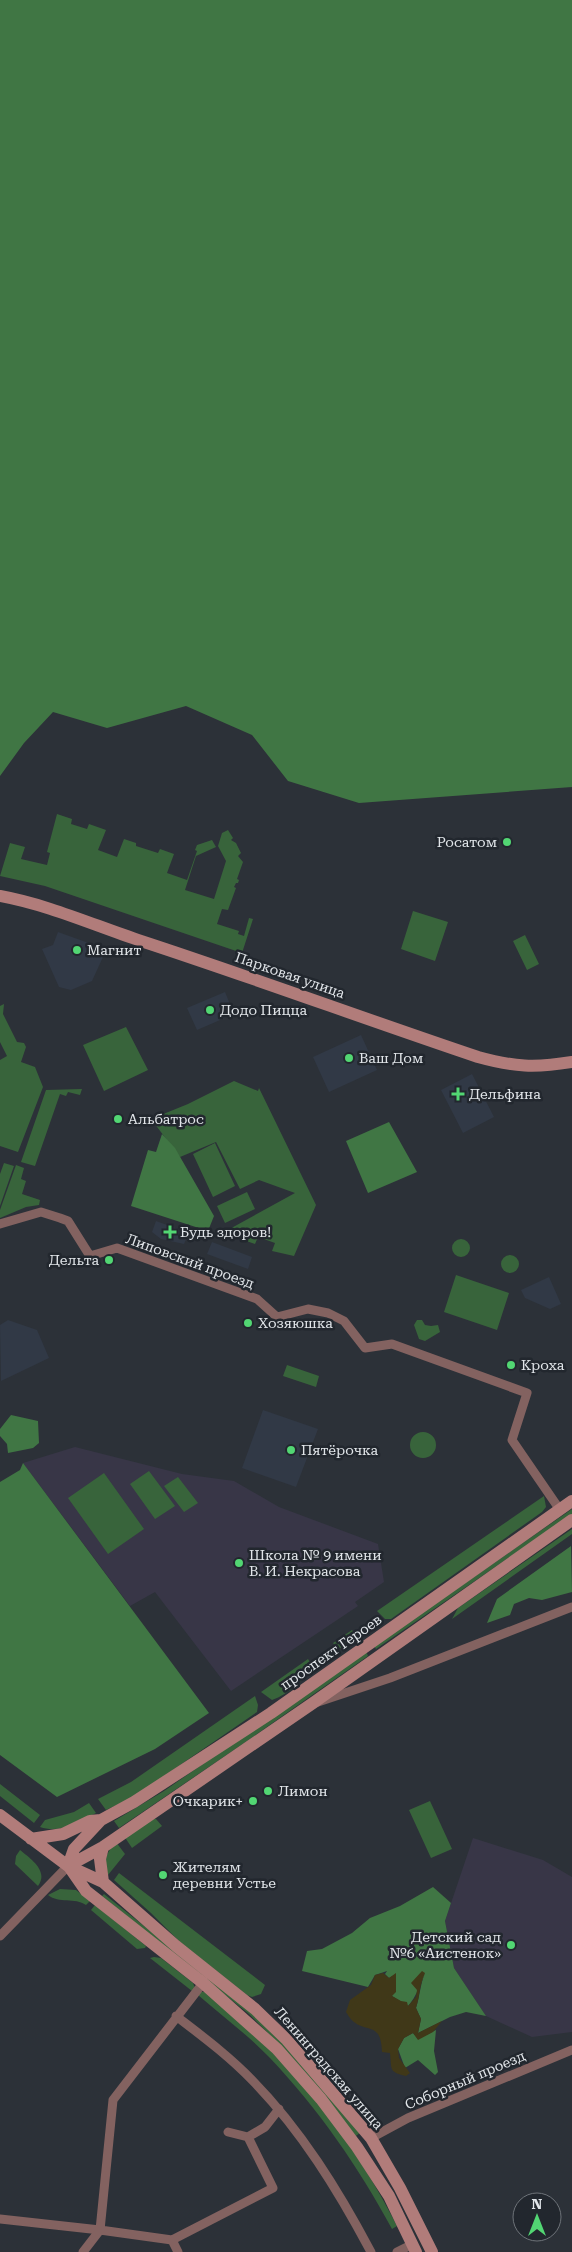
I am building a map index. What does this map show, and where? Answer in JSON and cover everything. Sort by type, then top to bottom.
[{"type":"main road","name":"Парковая улица","points":[[0,896],[58,910],[138,940],[247,975],[478,1057],[507,1064],[531,1067],[572,1062]]},
{"type":"main road","name":"проспект Героев","points":[[101,1820],[134,1802],[271,1713],[572,1501]]},
{"type":"main road","points":[[68,1866],[102,1847],[313,1703],[572,1520]]},
{"type":"main road","name":"Ленинградская улица","points":[[0,1815],[68,1866],[103,1882],[176,1946],[255,2009],[287,2040],[371,2138],[400,2188],[432,2252]]},
{"type":"main road","points":[[31,1839],[57,1836],[90,1821],[101,1820]]},
{"type":"main road","points":[[68,1866],[74,1849],[101,1820]]},
{"type":"main road","points":[[102,1847],[100,1859],[103,1882]]},
{"type":"main road","name":"Ленинградская улица","points":[[68,1866],[86,1891],[203,1983],[277,2049],[321,2100],[357,2147],[389,2196],[415,2248]]},
{"type":"main road","points":[[357,2147],[371,2138]]},
{"type":"street","name":"Липовский проезд","points":[[0,1224],[41,1212],[49,1214],[68,1221],[90,1256],[116,1248],[257,1299],[277,1318],[308,1309],[328,1313],[344,1321],[365,1348],[392,1344],[527,1393],[512,1440],[560,1510]]},
{"type":"street","points":[[313,1703],[342,1696],[572,1607]]},
{"type":"street","points":[[0,1936],[68,1866]]},
{"type":"street","points":[[83,2252],[100,2230],[112,2100],[203,1983]]},
{"type":"street","points":[[176,2016],[251,2079],[279,2109],[319,2162],[348,2209],[371,2252]]},
{"type":"street","name":"Соборный проезд","points":[[371,2138],[417,2115],[572,2050]]},
{"type":"street","points":[[228,2132],[248,2137],[265,2127],[279,2109]]},
{"type":"street","points":[[0,2219],[172,2240],[273,2188],[248,2137]]},
{"type":"street","points":[[172,2240],[178,2252]]},
{"type":"street","points":[[397,2252],[415,2248]]},
{"type":"shaded area","points":[[58,932],[97,946],[96,955],[103,957],[92,981],[71,990],[59,987],[42,949],[53,945]]},
{"type":"shaded area","points":[[225,992],[234,1014],[197,1030],[187,1008]]},
{"type":"shaded area","name":"Ваш Дом","points":[[361,1035],[377,1070],[329,1092],[313,1057]]},
{"type":"shaded area","points":[[472,1074],[494,1117],[463,1133],[441,1090]]},
{"type":"shaded area","name":"Будь здоров!","points":[[156,1221],[189,1233],[184,1244],[161,1239],[152,1232]]},
{"type":"shaded area","points":[[212,1242],[252,1257],[248,1269],[207,1254]]},
{"type":"shaded area","points":[[549,1277],[561,1304],[550,1309],[525,1298],[521,1290]]},
{"type":"shaded area","points":[[8,1320],[37,1330],[49,1358],[1,1381],[0,1325]]},
{"type":"shaded area","points":[[263,1410],[318,1429],[296,1487],[242,1468]]},
{"type":"shaded area","name":"Школа № 9 имени В. И. Некрасова","points":[[75,1447],[182,1474],[234,1481],[279,1507],[378,1544],[384,1582],[355,1602],[358,1606],[231,1691],[155,1592],[130,1606],[23,1463]]},
{"type":"shaded area","name":"Детский сад №6 «Аистенок»","points":[[473,1838],[543,1860],[572,1877],[572,2032],[532,2037],[486,2016],[454,1968],[445,1921]]},
{"type":"green space","points":[[0,0],[572,0],[572,787],[359,803],[288,781],[252,735],[186,706],[107,728],[53,712],[24,743],[0,776]]},
{"type":"green space","points":[[57,814],[72,819],[71,824],[87,829],[89,824],[106,830],[98,850],[117,857],[124,839],[136,843],[136,846],[158,853],[160,849],[174,854],[167,873],[187,880],[197,851],[195,850],[197,845],[212,840],[216,847],[196,856],[185,890],[214,899],[226,861],[218,846],[222,833],[228,830],[233,838],[231,840],[236,843],[241,853],[238,856],[243,862],[237,879],[239,880],[234,887],[236,888],[228,910],[222,909],[217,924],[239,931],[238,934],[244,936],[249,918],[253,919],[242,953],[45,886],[0,876],[10,843],[25,847],[21,859],[47,865],[50,853],[47,852]]},
{"type":"green space","points":[[413,911],[448,922],[435,961],[401,949]]},
{"type":"green space","points":[[525,935],[539,964],[527,970],[513,941]]},
{"type":"green space","points":[[4,1004],[3,1014],[17,1042],[24,1043],[26,1047],[21,1062],[35,1067],[43,1087],[18,1152],[0,1146],[0,1060],[7,1056],[0,1042],[0,1006]]},
{"type":"green space","points":[[126,1027],[148,1070],[104,1091],[83,1045]]},
{"type":"green space","points":[[234,1081],[258,1091],[259,1088],[316,1205],[294,1256],[272,1251],[275,1243],[258,1237],[255,1244],[229,1235],[226,1231],[295,1193],[259,1180],[240,1189],[216,1142],[180,1157],[151,1119],[188,1104]]},
{"type":"green space","points":[[82,1089],[80,1095],[68,1092],[66,1096],[60,1094],[35,1166],[21,1162],[46,1090]]},
{"type":"green space","points":[[389,1122],[417,1172],[368,1193],[346,1141]]},
{"type":"green space","points":[[162,1134],[175,1148],[214,1216],[208,1231],[131,1206],[148,1150],[156,1152]]},
{"type":"green space","points":[[215,1143],[235,1186],[213,1197],[193,1154]]},
{"type":"green space","points":[[4,1163],[14,1166],[0,1206],[0,1174]]},
{"type":"green space","points":[[16,1165],[24,1168],[21,1179],[26,1181],[22,1194],[40,1200],[39,1205],[26,1207],[0,1218],[0,1210]]},
{"type":"green space","points":[[247,1192],[255,1209],[225,1223],[217,1206]]},
{"type":"green space","points":[[461,1239],[467,1242],[470,1248],[467,1254],[461,1257],[455,1254],[452,1248],[455,1242]]},
{"type":"green space","points":[[510,1255],[516,1258],[519,1264],[516,1270],[510,1273],[504,1270],[501,1264],[504,1258]]},
{"type":"green space","points":[[456,1275],[509,1293],[497,1330],[444,1312]]},
{"type":"green space","points":[[417,1320],[422,1320],[425,1325],[438,1325],[440,1332],[425,1341],[419,1339],[414,1325]]},
{"type":"green space","points":[[287,1365],[319,1376],[316,1387],[283,1376]]},
{"type":"green space","points":[[11,1415],[38,1421],[39,1443],[33,1448],[8,1453],[7,1444],[0,1436],[0,1429]]},
{"type":"green space","points":[[423,1432],[432,1436],[436,1445],[432,1454],[423,1458],[414,1454],[410,1445],[414,1436]]},
{"type":"green space","points":[[23,1463],[209,1713],[155,1749],[57,1797],[0,1755],[0,1482],[20,1470]]},
{"type":"green space","points":[[149,1471],[175,1506],[155,1519],[130,1484]]},
{"type":"green space","points":[[104,1473],[144,1529],[108,1554],[68,1498]]},
{"type":"green space","points":[[178,1477],[198,1503],[184,1512],[164,1486]]},
{"type":"green space","points":[[544,1496],[546,1507],[542,1512],[391,1619],[385,1619],[377,1611]]},
{"type":"green space","points":[[572,1509],[572,1514],[376,1649],[374,1646]]},
{"type":"green space","points":[[572,1529],[572,1534],[452,1619],[458,1608]]},
{"type":"green space","points":[[571,1546],[572,1592],[542,1600],[529,1598],[514,1604],[510,1615],[487,1623],[497,1599]]},
{"type":"green space","points":[[352,1630],[360,1641],[337,1649],[333,1643]]},
{"type":"green space","points":[[366,1651],[368,1656],[119,1828],[114,1821],[164,1791]]},
{"type":"green space","points":[[308,1659],[313,1667],[290,1691],[272,1700],[261,1692]]},
{"type":"green space","points":[[255,1696],[258,1705],[257,1712],[132,1798],[106,1810],[98,1799],[131,1782]]},
{"type":"green space","points":[[0,1784],[40,1815],[34,1823],[0,1796]]},
{"type":"green space","points":[[430,1801],[452,1849],[431,1858],[409,1810]]},
{"type":"green space","points":[[89,1803],[96,1813],[62,1828],[47,1829],[40,1827],[45,1820],[74,1812]]},
{"type":"green space","points":[[150,1819],[156,1819],[162,1826],[132,1848],[124,1836]]},
{"type":"green space","points":[[116,1842],[125,1854],[108,1875],[106,1857]]},
{"type":"green space","points":[[20,1850],[40,1870],[41,1881],[38,1886],[15,1864],[16,1856]]},
{"type":"green space","points":[[119,1873],[265,1985],[261,1994],[252,1997],[247,1995],[180,1942],[114,1880]]},
{"type":"green space","points":[[433,1887],[451,1903],[445,1921],[454,1968],[486,2016],[466,2012],[450,2017],[418,2033],[421,2019],[416,2008],[425,1973],[416,1995],[408,2006],[392,1996],[396,1974],[389,1978],[385,1974],[387,1971],[375,1975],[368,1987],[302,1971],[307,1951],[322,1949],[352,1933],[370,1918],[400,1906]]},
{"type":"green space","points":[[60,1889],[76,1890],[90,1901],[86,1905],[77,1901],[52,1898],[48,1895]]},
{"type":"green space","points":[[104,1894],[252,2012],[286,2045],[361,2132],[356,2136],[282,2047],[249,2014],[102,1896]]},
{"type":"green space","points":[[95,1905],[146,1946],[145,1948],[137,1949],[91,1910]]},
{"type":"green space","points":[[150,1958],[161,1958],[193,1983],[195,1988],[192,1991]]},
{"type":"green space","points":[[200,1992],[206,1992],[257,2037],[292,2072],[357,2157],[397,2226],[392,2229],[337,2139],[305,2098],[262,2050],[198,1995]]},
{"type":"green space","points":[[436,2030],[434,2051],[438,2072],[435,2075],[418,2060],[405,2068],[398,2049],[404,2038],[413,2033],[418,2039]]},
{"type":"sand","points":[[422,1971],[425,1973],[416,2008],[421,2019],[418,2033],[442,2021],[433,2032],[418,2040],[413,2033],[404,2038],[398,2049],[399,2058],[410,2073],[406,2076],[396,2073],[392,2069],[390,2053],[382,2052],[379,2036],[376,2032],[354,2022],[346,2012],[350,2000],[371,1985],[375,1975],[383,1973],[389,1978],[396,1973],[396,1992],[392,1996],[407,2002],[408,2006],[416,1997],[417,1990],[411,1983]]},
{"type":"place","name":"Росатом","points":[[507,842]]},
{"type":"place","name":"Магнит","points":[[77,950]]},
{"type":"place","name":"Додо Пицца","points":[[210,1010]]},
{"type":"place","name":"Ваш Дом","points":[[349,1058]]},
{"type":"place","name":"Дельфина","points":[[458,1094]]},
{"type":"place","name":"Альбатрос","points":[[118,1119]]},
{"type":"place","name":"Будь здоров!","points":[[170,1232]]},
{"type":"place","name":"Дельта","points":[[109,1260]]},
{"type":"place","name":"Хозяюшка","points":[[248,1323]]},
{"type":"place","name":"Кроха","points":[[511,1365]]},
{"type":"place","name":"Пятёрочка","points":[[291,1450]]},
{"type":"place","name":"Школа № 9 имени В. И. Некрасова","points":[[239,1563]]},
{"type":"place","name":"Лимон","points":[[268,1791]]},
{"type":"place","name":"Очкарик+","points":[[253,1801]]},
{"type":"place","name":"Жителям деревни Устье","points":[[163,1875]]},
{"type":"place","name":"Детский сад №6 «Аистенок»","points":[[511,1945]]}]
